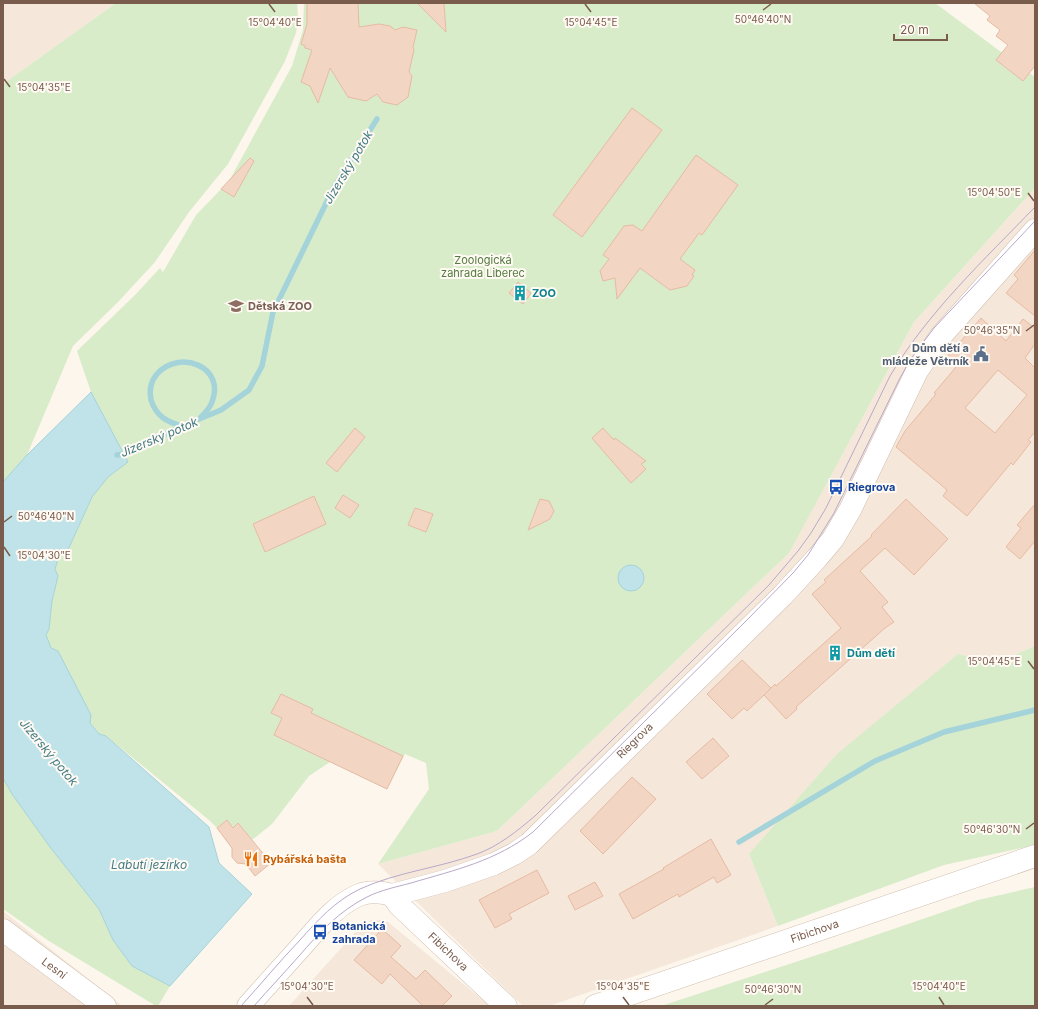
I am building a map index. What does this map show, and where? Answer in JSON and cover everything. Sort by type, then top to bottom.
[{"type":"street","name":"Riegrova","points":[[392,895],[445,881],[494,864],[514,854],[529,844],[783,595],[833,538],[850,510],[917,371],[932,348],[940,337],[1035,230]]},
{"type":"street","name":"Fibichova","points":[[595,1006],[1035,856]]},
{"type":"street","points":[[248,1006],[318,928],[344,904],[360,894],[379,892],[392,895]]},
{"type":"street","name":"Fibichova","points":[[392,895],[399,905],[506,1006]]},
{"type":"street","name":"Lesní","points":[[3,930],[105,1006]]},
{"type":"shaded area","points":[[3,3],[116,3],[3,84]]},
{"type":"shaded area","points":[[1035,188],[1035,646],[996,663],[958,654],[749,854],[778,926],[549,1006],[523,1006],[378,864],[497,831],[788,554],[914,322]]},
{"type":"shaded area","points":[[3,911],[122,1006],[3,1006]]},
{"type":"shaded area","points":[[371,920],[388,922],[490,1006],[289,1006],[360,927]]},
{"type":"green space","points":[[116,3],[297,3],[298,18],[296,33],[285,61],[228,164],[189,212],[155,262],[118,302],[73,346],[27,455],[3,482],[3,84]]},
{"type":"green space","name":"Zoologická zahrada Liberec","points":[[304,3],[935,3],[1035,77],[1035,188],[914,322],[789,553],[497,831],[378,864],[429,789],[426,763],[405,754],[387,789],[330,762],[309,776],[272,824],[252,840],[238,823],[233,828],[227,820],[217,828],[106,736],[99,734],[90,722],[91,715],[51,648],[46,635],[49,629],[52,601],[58,576],[55,569],[59,556],[67,552],[92,497],[108,477],[128,462],[91,392],[77,351],[135,295],[160,268],[163,272],[196,215],[229,181],[292,66],[303,30]]},
{"type":"green space","points":[[1035,646],[1035,845],[944,865],[778,926],[749,854],[837,754],[958,654],[996,663]]},
{"type":"green space","points":[[3,778],[12,794],[50,847],[99,909],[113,940],[132,966],[170,986],[158,1006],[49,941],[3,909]]},
{"type":"green space","points":[[1035,887],[1035,1006],[661,1006],[978,900]]},
{"type":"water","name":"Labutí jezírko","points":[[91,392],[128,462],[108,477],[92,497],[67,552],[59,556],[55,569],[58,576],[52,601],[49,629],[46,635],[51,648],[58,651],[91,715],[90,723],[99,734],[106,736],[209,827],[219,863],[252,894],[170,986],[132,966],[113,940],[99,909],[50,847],[12,794],[3,778],[3,482],[27,455]]},
{"type":"water","points":[[631,565],[641,568],[644,578],[641,588],[631,591],[621,588],[618,578],[621,568]]},
{"type":"building","points":[[307,3],[358,3],[359,27],[379,24],[390,26],[395,30],[403,27],[417,30],[409,72],[412,76],[408,97],[397,105],[383,102],[377,94],[366,101],[348,97],[330,68],[318,103],[310,86],[301,82],[312,50],[305,48],[305,46],[301,44],[307,24]]},
{"type":"building","points":[[417,3],[444,3],[446,32]]},
{"type":"building","points":[[974,3],[1035,3],[1035,66],[1023,81],[996,60],[1008,45],[996,36],[1000,30],[987,20],[990,16]]},
{"type":"building","points":[[632,108],[662,130],[582,237],[553,215]]},
{"type":"building","points":[[696,155],[738,185],[702,235],[699,233],[680,259],[695,270],[692,275],[694,276],[687,286],[670,290],[640,268],[617,299],[615,278],[603,281],[600,271],[609,259],[603,255],[624,226],[633,225],[642,231]]},
{"type":"building","points":[[250,158],[254,161],[234,197],[221,189]]},
{"type":"building","points":[[1035,250],[1035,316],[1006,293],[1018,279],[1014,275]]},
{"type":"building","name":"ZOO","points":[[518,282],[531,293],[523,304],[509,293]]},
{"type":"building","points":[[981,318],[1006,341],[1023,319],[1035,328],[1035,344],[1025,358],[1035,368],[1035,432],[1028,440],[1031,442],[1013,465],[1011,463],[967,516],[943,496],[947,490],[896,447],[905,431],[956,367],[946,358]],"holes":[[[998,370],[1027,395],[995,433],[965,408]]]},
{"type":"building","points":[[355,428],[365,437],[337,472],[326,463]]},
{"type":"building","points":[[603,428],[614,440],[615,438],[646,461],[641,464],[646,469],[631,483],[592,438]]},
{"type":"building","points":[[343,495],[359,505],[350,518],[335,508]]},
{"type":"building","points":[[314,496],[326,524],[265,552],[253,524]]},
{"type":"building","points":[[540,499],[549,501],[554,511],[550,519],[528,530]]},
{"type":"building","points":[[906,499],[948,539],[914,575],[885,548],[860,571],[888,602],[882,607],[894,622],[885,628],[796,707],[797,709],[786,719],[764,695],[747,711],[744,708],[732,719],[707,694],[742,660],[771,688],[775,684],[776,686],[841,628],[812,594],[826,582],[824,580],[872,536],[871,535]]},
{"type":"building","points":[[1035,504],[1035,541],[1020,559],[1006,547],[1021,528],[1017,525]]},
{"type":"building","points":[[415,508],[433,514],[426,532],[408,525]]},
{"type":"building","points":[[281,694],[313,709],[311,713],[403,756],[387,789],[274,735],[282,718],[271,713]]},
{"type":"building","points":[[713,738],[729,756],[702,779],[686,762]]},
{"type":"building","points":[[632,777],[656,799],[603,854],[580,831]]},
{"type":"building","points":[[227,820],[233,828],[238,823],[271,863],[255,876],[246,864],[237,863],[232,857],[232,848],[217,828]]},
{"type":"building","points":[[711,839],[731,875],[717,883],[714,877],[679,897],[678,894],[633,919],[619,894],[664,869],[663,868]]},
{"type":"building","points":[[537,870],[549,893],[509,914],[512,919],[495,928],[479,900]]},
{"type":"building","points":[[595,882],[603,896],[575,910],[568,896]]},
{"type":"building","points":[[382,929],[401,946],[391,957],[416,979],[425,970],[452,996],[442,1006],[423,1006],[390,974],[382,984],[354,960]]},
{"type":"waterway","name":"Jizerský potok","points":[[117,455],[124,454],[182,426],[221,410],[249,390],[262,366],[273,312],[334,187],[377,119]]},
{"type":"waterway","points":[[182,426],[163,418],[153,406],[151,400],[151,383],[157,374],[166,367],[177,363],[188,362],[198,365],[207,371],[212,379],[215,389],[212,402],[201,417]]},
{"type":"waterway","points":[[739,842],[875,761],[944,732],[1035,710]]},
{"type":"tram line","points":[[241,1006],[320,918],[343,899],[374,883],[463,859],[485,851],[508,838],[535,816],[769,585],[798,551],[826,508],[890,376],[905,353],[939,308],[1035,207]]},
{"type":"tram line","points":[[254,1006],[322,931],[347,909],[372,895],[383,891],[475,864],[505,850],[533,832],[745,622],[793,573],[808,555],[834,513],[910,360],[934,328],[1035,221]]},
{"type":"place","name":"ZOO","points":[[520,293]]},
{"type":"place","name":"Dětská ZOO","points":[[236,306]]},
{"type":"place","name":"Dům dětí a mládeže Větrník","points":[[981,354]]},
{"type":"place","name":"Riegrova","points":[[836,487]]},
{"type":"place","name":"Dům dětí","points":[[835,653]]},
{"type":"place","name":"Rybářská bašta","points":[[251,859]]},
{"type":"place","name":"Botanická zahrada","points":[[320,932]]}]
